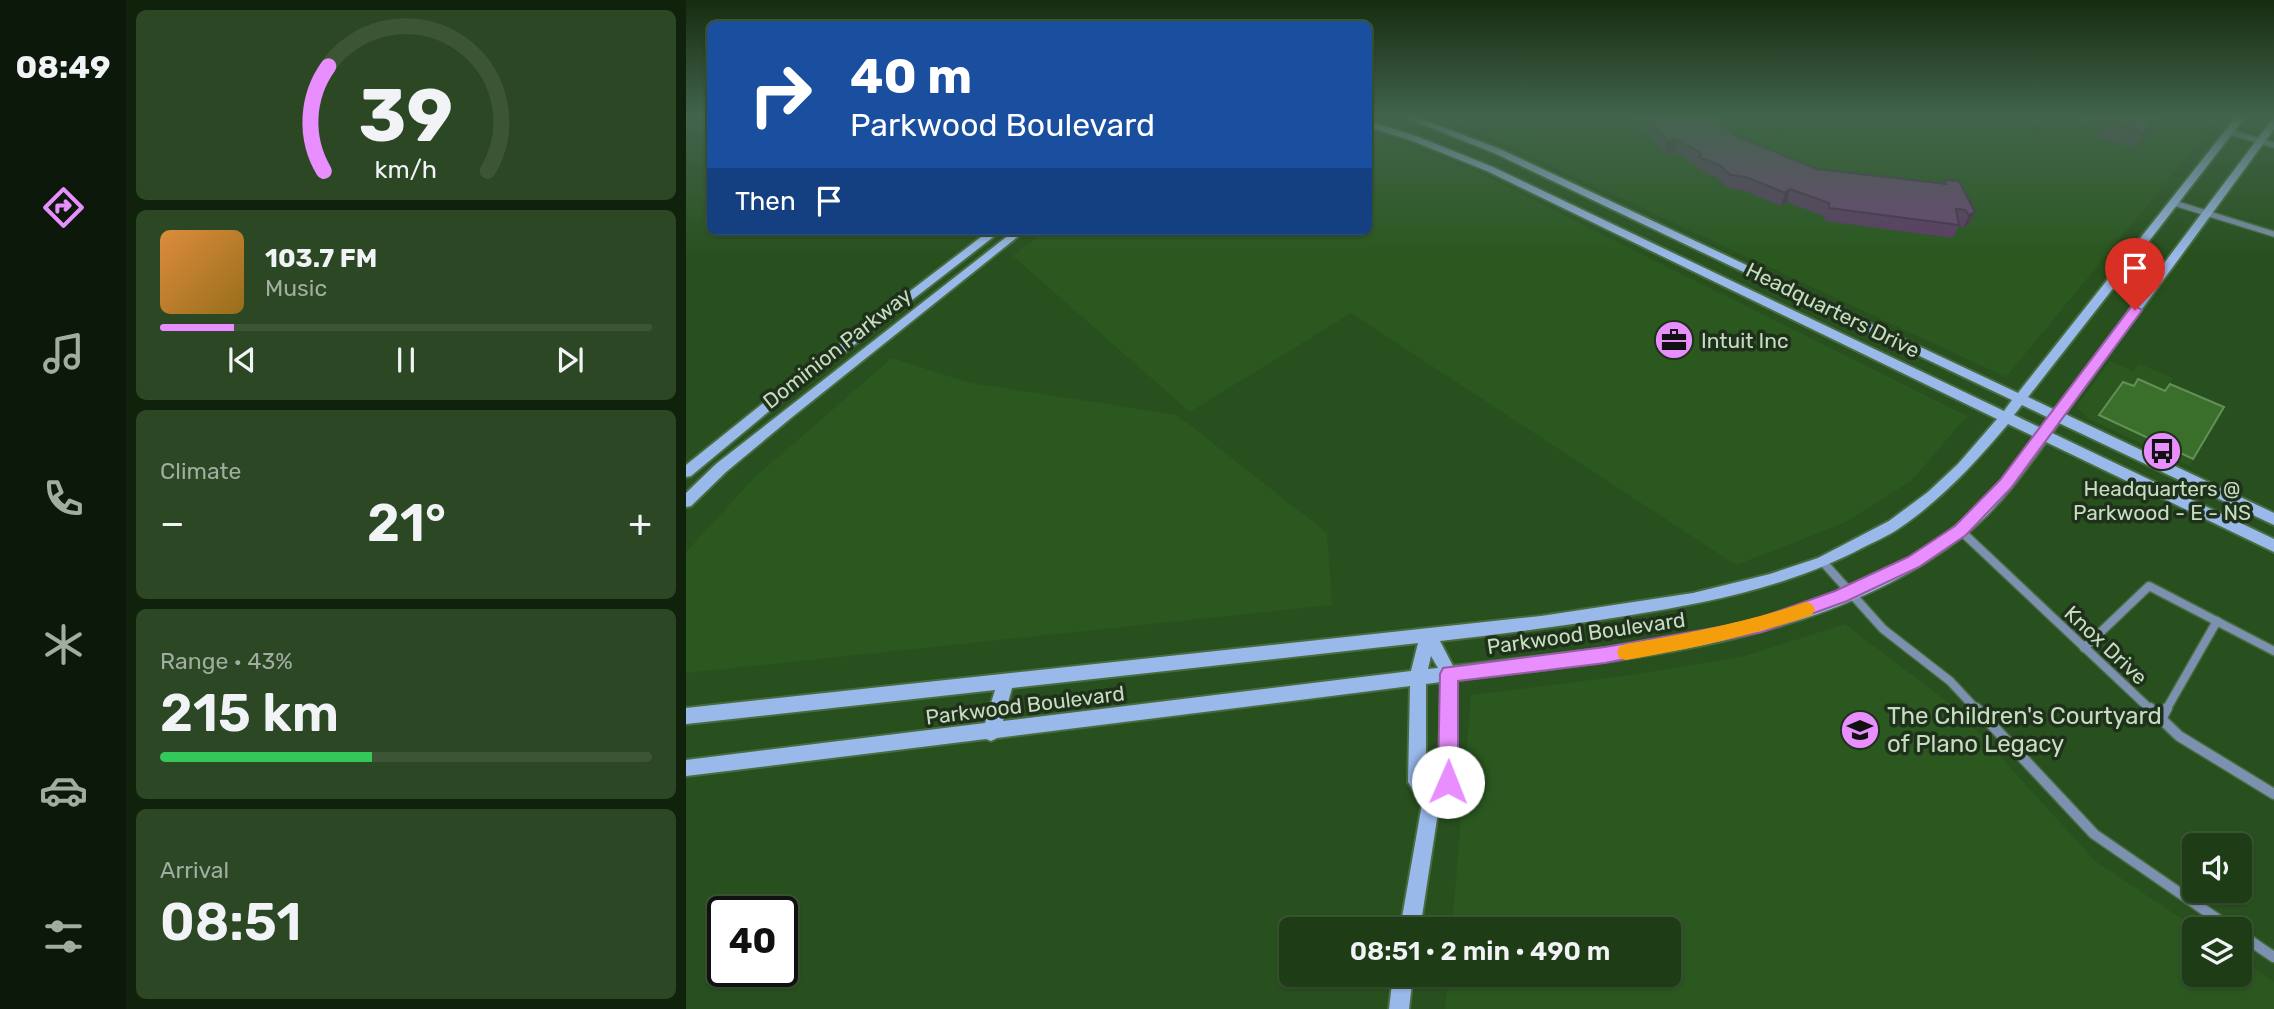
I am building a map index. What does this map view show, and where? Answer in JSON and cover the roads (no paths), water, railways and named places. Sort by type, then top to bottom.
[{"type":"main road","name":"Headquarters Drive","points":[[1478,164],[2274,546]]},
{"type":"main road","name":"Headquarters Drive","points":[[1524,164],[2274,519]]},
{"type":"main road","name":"Parkwood Boulevard","points":[[686,716],[1517,626],[1656,606],[1770,580],[1823,562],[1884,531],[1919,507],[1963,468],[2205,164]]},
{"type":"main road","name":"Parkwood Boulevard","points":[[686,768],[991,733],[1671,645],[1762,625],[1850,592],[1913,562],[1961,531],[2005,484],[2244,164]]},
{"type":"main road","name":"Dominion Parkway","points":[[686,472],[764,408],[991,235]]},
{"type":"main road","name":"Dominion Parkway","points":[[686,502],[721,468],[786,415],[1015,235]]},
{"type":"main road","points":[[2116,277],[2150,290]]},
{"type":"main road","points":[[1412,917],[1431,802],[1448,782],[1449,674],[1428,634]]},
{"type":"main road","points":[[1428,634],[1418,678],[1417,782],[1431,802]]},
{"type":"main road","points":[[991,733],[1006,680]]},
{"type":"main road","points":[[1399,1009],[1402,987]]},
{"type":"street","points":[[2177,200],[2274,234]]},
{"type":"street","name":"Knox Drive","points":[[1961,531],[2179,736],[2274,794]]},
{"type":"street","points":[[1823,562],[1883,628],[1950,681],[2094,834],[2214,917]]},
{"type":"street","points":[[2084,648],[2149,586],[2274,650]]},
{"type":"street","points":[[2161,719],[2217,621]]},
{"type":"street","points":[[2252,942],[2274,957]]},
{"type":"place","name":"Intuit Inc","points":[[1674,340]]},
{"type":"place","name":"Headquarters @ Parkwood - E - NS","points":[[2162,451]]},
{"type":"place","name":"The Children's Courtyard of Plano Legacy","points":[[1860,730]]}]
